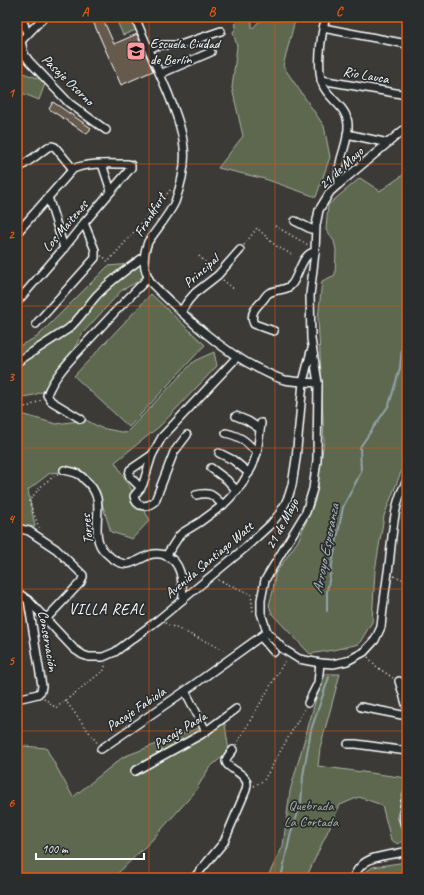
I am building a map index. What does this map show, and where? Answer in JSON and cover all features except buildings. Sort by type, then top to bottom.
[{"type":"street","points":[[22,17],[27,34]]},
{"type":"street","points":[[19,41],[44,17]]},
{"type":"street","name":"Frankfurt","points":[[135,17],[176,113],[181,129],[184,149],[184,169],[174,203],[145,249],[145,271],[148,278]]},
{"type":"street","points":[[326,17],[321,39],[321,80],[324,89],[344,112],[347,117],[348,124],[340,160],[338,184]]},
{"type":"street","points":[[323,28],[407,44]]},
{"type":"street","points":[[149,49],[162,45],[180,45],[221,31]]},
{"type":"street","name":"Pasaje Osorno","points":[[19,41],[24,54],[29,61],[69,103],[106,130]]},
{"type":"street","points":[[160,74],[212,52]]},
{"type":"street","name":"Río Lauca","points":[[321,80],[407,95]]},
{"type":"street","name":"21 de Mayo","points":[[407,127],[330,192],[319,210],[317,218],[310,294],[310,329],[318,383],[317,460],[313,489],[306,512],[265,580],[261,600],[262,613],[267,632],[283,649],[299,659],[333,664],[348,661],[364,652],[375,640],[381,627],[398,501],[407,481]]},
{"type":"street","points":[[347,134],[388,143]]},
{"type":"street","points":[[17,168],[36,156],[48,146],[52,146],[55,147],[73,169]]},
{"type":"street","points":[[17,233],[73,169],[80,166],[102,164],[111,191]]},
{"type":"street","name":"Los Maitenes","points":[[17,302],[131,168],[131,165],[128,164],[102,164]]},
{"type":"street","points":[[48,197],[64,248]]},
{"type":"street","points":[[295,221],[309,228],[317,218]]},
{"type":"street","points":[[36,324],[96,256],[84,223]]},
{"type":"street","name":"Principal","points":[[181,312],[195,293],[218,275],[240,250]]},
{"type":"street","points":[[274,331],[254,324],[252,322],[253,312],[267,294],[288,288],[292,285],[305,257],[315,250]]},
{"type":"street","points":[[17,362],[68,329],[75,323],[96,296],[106,286],[144,257]]},
{"type":"street","points":[[81,419],[51,401],[47,395],[50,387],[70,360],[148,278],[152,284],[196,327],[248,364],[284,379],[318,383]]},
{"type":"street","name":"Avenida Santiago Watt","points":[[17,592],[28,600],[74,649],[89,657],[103,657],[115,652],[158,620],[245,548],[271,524],[279,514],[287,500],[292,485],[303,382],[312,347]]},
{"type":"street","points":[[187,435],[174,452],[157,498],[151,504],[142,506],[135,500],[134,496],[141,488],[152,455],[162,437],[237,357]]},
{"type":"street","points":[[183,599],[180,572],[176,564],[166,556],[182,532],[200,522],[223,505],[237,491],[249,473],[257,454],[261,426],[236,416]]},
{"type":"street","points":[[226,433],[238,436],[248,443],[257,454]]},
{"type":"street","points":[[220,453],[233,460],[249,473]]},
{"type":"street","points":[[141,488],[130,477],[130,470],[152,455]]},
{"type":"street","points":[[211,468],[227,480],[237,491]]},
{"type":"street","name":"Torres","points":[[64,470],[79,474],[89,484],[96,496],[98,505],[98,542],[106,553],[119,562],[126,564],[134,563],[155,553],[166,556]]},
{"type":"street","points":[[196,495],[204,493],[210,494],[223,505]]},
{"type":"street","points":[[17,528],[29,531],[56,549],[81,573],[83,577],[81,582],[46,619]]},
{"type":"street","points":[[182,580],[192,591]]},
{"type":"street","name":"Conservación","points":[[28,600],[42,686],[41,691],[38,694]]},
{"type":"street","name":"Pasaje Fabiola","points":[[101,749],[267,632]]},
{"type":"street","points":[[261,637],[274,652]]},
{"type":"street","points":[[308,703],[318,683],[320,663]]},
{"type":"street","points":[[399,681],[407,707]]},
{"type":"street","name":"Pasaje Fabiola","points":[[185,691],[206,731]]},
{"type":"street","points":[[17,699],[38,694]]},
{"type":"street","points":[[361,707],[407,716]]},
{"type":"street","name":"Pasaje Paola","points":[[135,771],[161,758],[206,731],[236,709]]},
{"type":"street","points":[[348,744],[407,751]]},
{"type":"street","points":[[194,878],[224,842],[246,790],[246,779],[226,762],[226,759],[233,750]]},
{"type":"street","points":[[407,795],[404,807],[404,824],[407,829]]},
{"type":"street","points":[[353,878],[359,868],[370,860],[376,857],[407,851]]},
{"type":"path","points":[[96,256],[103,256],[108,262],[168,191],[181,179]]},
{"type":"path","points":[[275,226],[315,250]]},
{"type":"path","points":[[240,250],[257,228],[276,246],[290,254]]},
{"type":"path","points":[[17,408],[30,406],[47,395]]},
{"type":"path","points":[[43,540],[29,501],[43,484],[64,470]]},
{"type":"path","points":[[388,574],[407,580]]},
{"type":"path","points":[[210,577],[251,594],[255,617]]},
{"type":"path","points":[[158,620],[235,655]]},
{"type":"path","points":[[364,652],[377,667],[390,677],[399,681]]},
{"type":"path","points":[[38,694],[56,708],[104,670],[108,655]]},
{"type":"path","points":[[233,750],[286,659]]},
{"type":"path","points":[[65,700],[101,749]]},
{"type":"path","points":[[246,790],[264,780],[308,703]]},
{"type":"green space","points":[[115,17],[131,17],[136,30],[123,35]]},
{"type":"green space","points":[[235,17],[252,17],[252,29],[263,17],[299,17],[294,24],[283,66],[324,126],[330,157],[316,197],[265,179],[218,168],[243,136],[232,88],[237,46],[233,32],[236,28]]},
{"type":"green space","points":[[17,71],[46,81],[39,100],[17,91]]},
{"type":"green space","points":[[407,165],[407,466],[401,472],[384,516],[375,571],[372,622],[359,644],[310,654],[272,614],[269,605],[273,591],[275,574],[298,541],[315,501],[324,442],[318,319],[322,281],[335,275],[336,250],[334,241],[326,230],[328,205],[360,178],[380,191],[403,175]]},
{"type":"green space","points":[[143,263],[145,278],[122,290],[82,334],[52,388],[34,395],[17,398],[17,347],[37,337],[108,266]]},
{"type":"green space","points":[[151,294],[205,345],[129,427],[74,376]]},
{"type":"green space","points":[[214,352],[217,366],[160,426],[115,462],[150,520],[132,539],[111,532],[99,494],[72,471],[50,473],[28,490],[35,527],[17,524],[17,416],[25,415],[56,424],[86,420],[101,428],[126,433],[194,361]]},
{"type":"green space","name":"Quebrada La Cortada","points":[[323,674],[340,674],[320,748],[318,766],[407,778],[407,783],[404,788],[397,817],[407,838],[398,844],[391,840],[382,805],[359,797],[340,805],[306,878],[267,878],[283,846],[290,791]]},
{"type":"green space","points":[[224,718],[229,751],[209,768],[194,793],[152,840],[113,878],[17,878],[17,749],[24,746],[46,748],[73,797],[123,757]]},
{"type":"green space","points":[[407,862],[407,878],[357,878],[373,867]]},
{"type":"waterway","name":"Arroyo Esperanza","points":[[327,611],[327,591],[343,507],[361,472],[360,447],[389,405],[400,368],[405,315],[407,314]]},
{"type":"waterway","points":[[281,878],[291,832],[301,804],[303,776],[311,730],[329,677]]},
{"type":"place","name":"Escuela Ciudad de Berlín","points":[[136,51]]},
{"type":"district","name":"VILLA REAL","points":[[107,609]]}]
